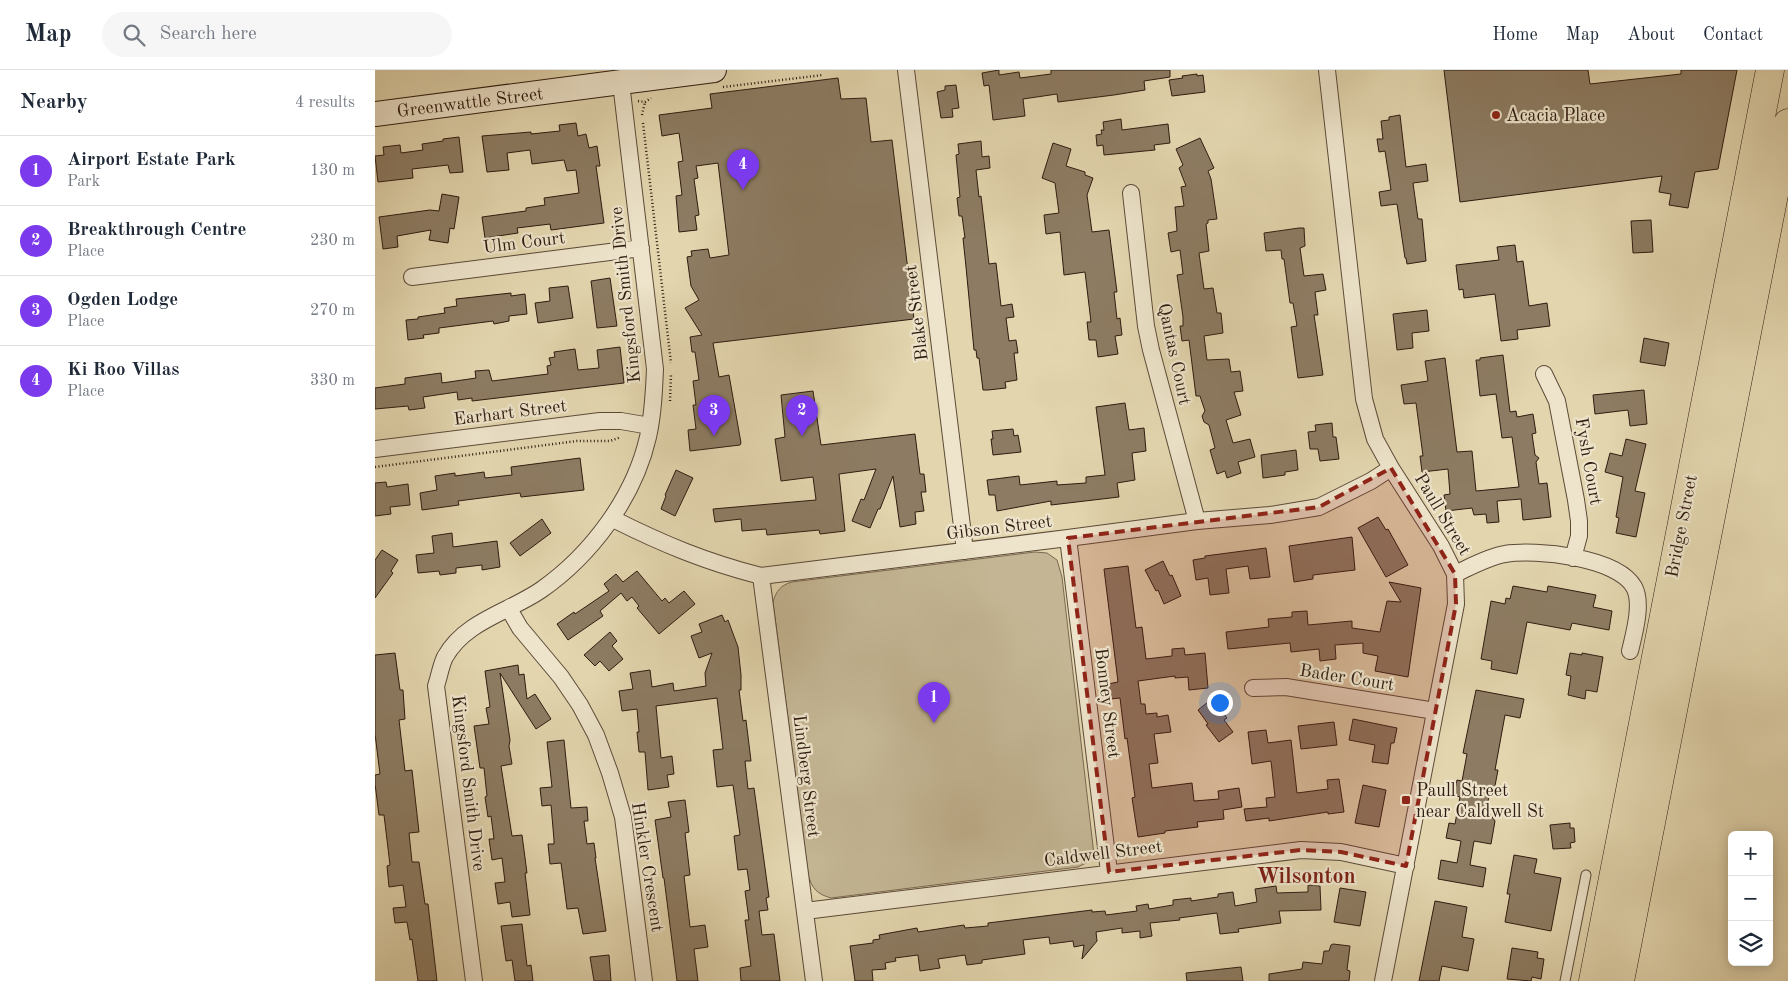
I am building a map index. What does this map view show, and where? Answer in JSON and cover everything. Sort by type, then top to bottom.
[{"type":"highway","name":"Bridge Street","points":[[1593,981],[1770,70]]},
{"type":"highway","name":"Bridge Street","points":[[1620,981],[1788,122]]},
{"type":"highway","points":[[1623,827],[1649,832]]},
{"type":"main road","name":"Greenwattle Street","points":[[375,114],[621,83],[718,78]]},
{"type":"street","name":"Blake Street","points":[[906,70],[965,551]]},
{"type":"street","name":"Paull Street","points":[[1327,70],[1364,399],[1375,438],[1391,468],[1441,546],[1455,574],[1456,604],[1383,981]]},
{"type":"street","name":"Kingsford Smith Drive","points":[[474,981],[436,686],[445,657],[463,635],[476,625],[509,609],[541,590],[589,548],[613,519],[634,477],[647,440],[651,426],[655,369],[621,83]]},
{"type":"street","name":"Qantas Court","points":[[1131,193],[1146,326],[1197,521]]},
{"type":"street","name":"Ulm Court","points":[[412,277],[641,248]]},
{"type":"street","name":"Fysh Court","points":[[1544,374],[1557,401],[1576,500],[1579,536],[1573,558]]},
{"type":"street","name":"Earhart Street","points":[[375,449],[600,421],[621,421],[651,426]]},
{"type":"street","name":"Gibson Street","points":[[613,519],[672,548],[726,567],[761,576],[1197,521],[1270,515],[1319,506],[1391,468]]},
{"type":"street","name":"Bonney Street","points":[[1068,538],[1109,872]]},
{"type":"street","points":[[1455,574],[1503,554],[1534,552],[1604,564],[1629,580],[1635,587],[1638,597],[1637,622],[1630,651]]},
{"type":"street","name":"Lindberg Street","points":[[761,576],[814,981]]},
{"type":"street","name":"Hinkler Crescent","points":[[509,609],[520,628],[561,677],[580,705],[602,750],[623,817],[644,981]]},
{"type":"street","name":"Bader Court","points":[[1253,688],[1286,688],[1435,711]]},
{"type":"street","name":"Caldwell Street","points":[[805,911],[1109,872],[1301,850],[1341,852],[1406,866]]},
{"type":"lane","points":[[1565,981],[1586,874]]},
{"type":"path","points":[[718,78],[823,75]]},
{"type":"path","points":[[375,467],[577,441],[610,441],[621,437]]},
{"type":"highlighted area","points":[[1391,468],[1455,574],[1456,604],[1406,866],[1341,852],[1301,850],[1109,872],[1068,538],[1319,507]]},
{"type":"shaded area","points":[[1035,552],[1047,553],[1057,560],[1062,577],[1094,855],[1086,863],[1078,867],[831,898],[822,895],[811,884],[808,874],[773,602],[777,592],[792,582]]},
{"type":"building","points":[[999,70],[999,75],[1019,72],[1020,78],[1051,74],[1051,70],[1170,70],[1170,77],[1144,81],[1145,90],[1114,95],[1058,102],[1057,94],[1023,99],[1025,116],[993,120],[989,85],[984,86],[982,73]]},
{"type":"building","points":[[1444,70],[1588,70],[1590,84],[1681,74],[1681,70],[1737,70],[1718,169],[1695,172],[1688,208],[1669,205],[1671,194],[1659,192],[1662,176],[1460,202]]},
{"type":"building","points":[[1197,74],[1197,76],[1203,75],[1205,92],[1172,96],[1169,80]]},
{"type":"building","points":[[838,78],[841,99],[866,98],[871,142],[892,140],[914,319],[713,343],[719,377],[729,375],[741,443],[740,445],[690,451],[688,430],[696,429],[693,381],[699,380],[695,352],[692,352],[690,337],[702,335],[685,308],[699,300],[691,286],[687,257],[692,256],[691,251],[708,249],[710,258],[729,255],[718,163],[696,166],[698,178],[694,179],[699,215],[695,216],[697,230],[679,232],[676,196],[682,195],[678,162],[683,161],[679,133],[662,136],[659,115],[712,108],[710,94]]},
{"type":"building","points":[[956,85],[959,108],[952,109],[953,117],[941,118],[937,92],[945,90],[945,86]]},
{"type":"building","points":[[1400,115],[1406,167],[1426,164],[1428,181],[1413,183],[1418,219],[1422,219],[1426,261],[1407,264],[1397,204],[1381,206],[1379,192],[1391,190],[1385,151],[1379,152],[1377,139],[1383,139],[1381,121]]},
{"type":"building","points":[[1121,119],[1122,130],[1168,124],[1170,143],[1154,145],[1155,150],[1104,155],[1103,145],[1097,146],[1096,135],[1102,134],[1101,130],[1104,130],[1103,122]]},
{"type":"building","points":[[576,123],[578,136],[586,134],[589,148],[597,146],[600,166],[596,166],[604,223],[551,230],[550,224],[517,228],[518,233],[485,238],[482,217],[526,211],[526,208],[545,205],[544,198],[579,193],[576,170],[567,171],[564,160],[532,164],[530,150],[507,153],[509,170],[487,172],[482,136],[560,131],[559,125]]},
{"type":"building","points":[[459,137],[463,172],[450,173],[448,165],[412,169],[413,178],[378,182],[375,156],[384,155],[383,147],[400,145],[401,153],[423,150],[422,144]]},
{"type":"building","points":[[1200,138],[1214,168],[1208,171],[1217,219],[1208,220],[1206,224],[1209,251],[1199,253],[1204,289],[1213,288],[1217,313],[1221,313],[1223,333],[1204,336],[1207,360],[1229,359],[1231,372],[1240,371],[1243,391],[1234,392],[1241,415],[1226,420],[1233,443],[1250,439],[1255,457],[1238,462],[1241,473],[1227,478],[1225,471],[1217,474],[1210,450],[1215,448],[1209,425],[1204,422],[1202,416],[1205,411],[1200,396],[1196,396],[1189,340],[1182,341],[1180,326],[1183,326],[1183,317],[1177,275],[1183,274],[1180,250],[1171,252],[1168,233],[1177,231],[1175,207],[1184,206],[1181,187],[1186,186],[1179,168],[1183,165],[1176,149]]},
{"type":"building","points":[[981,141],[982,157],[989,156],[990,168],[976,170],[989,264],[996,263],[1001,306],[1012,304],[1014,317],[1006,318],[1009,341],[1016,340],[1018,353],[1014,353],[1017,380],[1005,382],[1006,388],[988,390],[983,390],[979,358],[977,358],[976,350],[974,350],[963,238],[965,238],[962,216],[959,216],[957,198],[960,197],[956,155],[959,154],[958,144]]},
{"type":"building","points":[[1053,143],[1071,149],[1066,166],[1085,172],[1085,175],[1093,178],[1087,195],[1092,232],[1109,230],[1117,292],[1114,292],[1117,319],[1120,318],[1122,335],[1115,336],[1118,354],[1098,357],[1096,340],[1089,340],[1087,322],[1091,322],[1085,272],[1064,275],[1060,232],[1046,234],[1044,215],[1059,213],[1055,183],[1042,178]]},
{"type":"building","points":[[442,194],[459,197],[454,229],[450,228],[448,243],[429,240],[431,230],[397,236],[398,247],[383,249],[379,217],[430,210],[439,211]]},
{"type":"building","points":[[1651,220],[1653,252],[1633,253],[1631,221]]},
{"type":"building","points":[[1304,228],[1305,246],[1300,248],[1304,276],[1323,274],[1326,290],[1315,292],[1318,315],[1314,315],[1323,375],[1298,378],[1291,327],[1297,326],[1293,303],[1290,303],[1284,259],[1282,259],[1281,250],[1266,251],[1264,233]]},
{"type":"building","points":[[1515,245],[1517,262],[1523,261],[1529,306],[1547,303],[1550,326],[1517,330],[1518,339],[1501,341],[1495,294],[1464,298],[1463,289],[1459,290],[1456,265],[1499,260],[1497,247]]},
{"type":"building","points":[[610,278],[617,326],[597,328],[591,281]]},
{"type":"building","points":[[568,286],[573,318],[538,323],[535,303],[550,301],[549,288]]},
{"type":"building","points":[[511,293],[511,296],[525,294],[527,314],[509,316],[509,321],[494,324],[493,321],[439,328],[439,333],[423,335],[424,338],[408,340],[406,320],[445,313],[444,308],[457,306],[456,299]]},
{"type":"building","points":[[1427,310],[1429,331],[1412,333],[1413,348],[1397,350],[1393,314]]},
{"type":"building","points":[[1644,338],[1669,343],[1665,366],[1640,362]]},
{"type":"building","points":[[620,347],[624,383],[472,401],[472,398],[458,400],[457,392],[423,397],[425,408],[409,410],[408,406],[375,409],[375,388],[405,384],[405,378],[441,373],[442,383],[476,378],[475,371],[489,370],[492,381],[548,374],[547,366],[551,365],[549,358],[555,357],[554,352],[575,349],[578,370],[599,368],[597,350]]},
{"type":"building","points":[[1503,355],[1510,412],[1516,411],[1517,417],[1533,414],[1536,433],[1532,434],[1535,455],[1539,458],[1536,462],[1539,484],[1547,483],[1551,517],[1523,520],[1521,499],[1497,501],[1499,522],[1487,523],[1486,514],[1474,515],[1472,508],[1446,511],[1444,495],[1450,494],[1448,469],[1422,472],[1420,456],[1423,456],[1416,403],[1404,404],[1401,385],[1428,381],[1425,361],[1445,358],[1457,452],[1472,451],[1476,491],[1519,487],[1512,437],[1502,438],[1496,394],[1480,396],[1476,360]]},
{"type":"building","points":[[1644,390],[1647,424],[1630,426],[1628,410],[1595,414],[1593,395]]},
{"type":"building","points":[[813,391],[821,445],[915,434],[920,474],[924,474],[926,492],[921,492],[924,511],[915,512],[916,524],[900,527],[893,476],[870,528],[852,521],[861,499],[864,500],[876,469],[839,474],[845,531],[820,534],[819,530],[767,535],[766,529],[742,531],[741,519],[715,522],[713,509],[816,500],[813,477],[781,481],[775,439],[785,437],[781,395]]},
{"type":"building","points":[[1125,403],[1129,430],[1144,428],[1146,451],[1132,453],[1135,480],[1117,483],[1119,497],[1051,505],[1051,501],[997,511],[995,495],[989,495],[987,480],[1019,476],[1020,485],[1057,481],[1057,485],[1086,483],[1086,477],[1105,475],[1096,407]]},
{"type":"building","points":[[1332,423],[1333,437],[1336,437],[1339,459],[1320,461],[1318,449],[1310,449],[1308,432],[1316,431],[1315,425]]},
{"type":"building","points":[[1013,429],[1014,436],[1018,435],[1021,452],[993,455],[992,431]]},
{"type":"building","points":[[1626,439],[1646,444],[1635,491],[1645,493],[1636,537],[1616,533],[1619,518],[1616,517],[1623,477],[1605,472],[1610,453],[1622,456]]},
{"type":"building","points":[[1296,450],[1298,470],[1285,472],[1285,475],[1263,478],[1261,455]]},
{"type":"building","points":[[580,458],[584,490],[521,497],[520,493],[458,501],[459,505],[422,510],[420,493],[437,490],[435,476],[455,473],[455,476],[484,472],[485,478],[512,475],[511,467]]},
{"type":"building","points":[[676,470],[693,478],[675,516],[661,509]]},
{"type":"building","points":[[386,482],[387,487],[408,484],[410,505],[390,507],[391,514],[375,516],[375,483]]},
{"type":"building","points":[[1378,517],[1386,530],[1388,529],[1408,565],[1386,577],[1358,528]]},
{"type":"building","points":[[542,519],[551,533],[520,556],[510,543]]},
{"type":"building","points":[[452,533],[453,547],[497,541],[500,567],[482,570],[482,565],[456,568],[456,573],[440,575],[439,571],[418,573],[416,555],[434,553],[432,536]]},
{"type":"building","points":[[1352,537],[1355,570],[1313,575],[1313,579],[1294,582],[1289,546]]},
{"type":"building","points":[[1266,548],[1270,577],[1250,579],[1248,566],[1226,569],[1229,593],[1210,595],[1208,578],[1196,580],[1193,560],[1205,558],[1205,556]]},
{"type":"building","points":[[382,550],[398,560],[391,571],[393,573],[375,598],[375,560]]},
{"type":"building","points":[[1163,561],[1170,576],[1172,575],[1181,596],[1164,604],[1158,590],[1156,591],[1145,570]]},
{"type":"building","points":[[1128,566],[1136,628],[1142,627],[1146,659],[1172,656],[1172,649],[1184,648],[1185,655],[1205,653],[1208,688],[1189,690],[1188,677],[1175,678],[1175,676],[1138,681],[1141,704],[1145,704],[1146,714],[1157,713],[1157,717],[1168,715],[1171,732],[1154,734],[1158,763],[1149,764],[1152,788],[1192,783],[1194,801],[1219,799],[1218,791],[1239,788],[1242,807],[1223,810],[1224,819],[1197,822],[1198,827],[1138,837],[1132,798],[1135,797],[1120,698],[1110,699],[1108,684],[1118,682],[1104,569]]},
{"type":"building","points":[[637,571],[662,601],[665,598],[669,603],[684,591],[695,604],[659,634],[637,608],[639,606],[632,597],[627,601],[621,593],[600,611],[603,616],[568,640],[557,624],[609,591],[604,584],[616,574],[623,582]]},
{"type":"building","points":[[1389,582],[1421,588],[1408,677],[1375,671],[1378,656],[1363,653],[1363,643],[1335,645],[1336,659],[1320,661],[1319,649],[1291,652],[1290,643],[1228,649],[1226,632],[1269,627],[1268,619],[1292,617],[1292,612],[1307,611],[1308,625],[1352,621],[1352,628],[1380,632],[1387,601],[1401,602]]},
{"type":"building","points":[[1513,586],[1547,592],[1548,586],[1596,595],[1593,607],[1612,611],[1609,630],[1572,623],[1570,630],[1527,622],[1517,674],[1491,669],[1492,661],[1481,659],[1491,601],[1505,604],[1506,598],[1510,599]]},
{"type":"building","points":[[722,615],[725,622],[728,620],[738,647],[741,675],[741,690],[739,690],[743,721],[746,720],[751,761],[745,761],[748,789],[754,788],[769,897],[766,898],[768,910],[759,911],[762,935],[774,934],[780,981],[741,981],[740,968],[751,966],[745,920],[749,920],[745,891],[750,890],[747,869],[738,870],[734,836],[740,835],[733,785],[717,787],[713,750],[723,749],[717,698],[656,706],[661,758],[672,756],[674,774],[667,775],[669,787],[648,790],[645,752],[639,752],[637,709],[622,711],[619,691],[633,689],[630,673],[650,670],[652,687],[673,683],[674,691],[706,686],[705,673],[712,653],[699,658],[691,636],[702,632],[699,624]]},
{"type":"building","points":[[610,632],[617,641],[612,646],[623,659],[609,671],[600,661],[595,666],[584,655]]},
{"type":"building","points":[[395,653],[400,690],[403,690],[405,719],[399,720],[405,771],[412,770],[419,832],[409,833],[412,862],[419,862],[425,904],[428,904],[437,981],[418,981],[412,939],[410,940],[407,922],[395,923],[393,908],[406,907],[403,885],[389,887],[387,866],[390,865],[384,815],[379,815],[375,784],[375,775],[380,774],[375,734],[375,655]]},
{"type":"building","points":[[1570,653],[1603,657],[1597,692],[1586,690],[1585,699],[1568,695],[1571,676],[1566,675]]},
{"type":"building","points":[[518,665],[519,675],[524,674],[527,699],[535,694],[551,719],[536,729],[500,673],[512,764],[501,766],[512,836],[522,835],[530,915],[512,917],[510,902],[498,904],[495,883],[505,882],[502,858],[492,860],[489,839],[494,839],[491,816],[488,817],[484,768],[480,768],[474,726],[489,724],[486,708],[490,707],[485,671]]},
{"type":"building","points":[[1476,690],[1524,699],[1520,718],[1505,715],[1495,770],[1498,770],[1494,791],[1491,790],[1486,808],[1495,821],[1491,844],[1474,841],[1470,865],[1486,868],[1483,887],[1438,879],[1441,860],[1457,863],[1461,841],[1446,838],[1449,823],[1455,824],[1460,797],[1454,795],[1457,780],[1462,781],[1467,754],[1463,753]]},
{"type":"building","points":[[1213,698],[1227,718],[1224,720],[1233,732],[1219,742],[1206,725],[1208,724],[1198,710]]},
{"type":"building","points":[[1353,719],[1397,728],[1394,743],[1391,743],[1388,764],[1372,762],[1375,745],[1349,740]]},
{"type":"building","points":[[1334,722],[1337,745],[1301,749],[1298,726]]},
{"type":"building","points":[[1266,730],[1268,743],[1291,740],[1297,793],[1328,789],[1327,780],[1339,779],[1344,812],[1328,814],[1328,812],[1269,821],[1269,818],[1246,821],[1244,809],[1267,807],[1266,798],[1275,797],[1271,761],[1252,764],[1248,732]]},
{"type":"building","points":[[564,740],[571,808],[587,807],[588,821],[584,821],[587,844],[594,843],[606,931],[583,934],[578,908],[567,909],[561,863],[550,864],[548,844],[554,844],[551,805],[542,806],[540,788],[552,787],[547,742]]},
{"type":"building","points":[[1363,785],[1386,790],[1379,827],[1355,823]]},
{"type":"building","points":[[685,800],[689,832],[685,833],[690,875],[684,876],[690,927],[705,925],[708,947],[694,949],[698,981],[677,981],[655,820],[671,817],[668,802]]},
{"type":"building","points":[[1570,823],[1570,828],[1574,828],[1575,842],[1570,843],[1571,848],[1553,849],[1550,825]]},
{"type":"building","points":[[1514,855],[1537,859],[1534,873],[1561,878],[1551,931],[1505,922],[1510,894],[1507,894]]},
{"type":"building","points":[[1308,885],[1320,886],[1321,910],[1279,911],[1281,923],[1238,929],[1239,932],[1220,934],[1217,913],[1150,923],[1152,936],[1140,938],[1140,931],[1122,933],[1122,928],[1096,932],[1097,941],[1082,959],[1084,945],[1074,947],[1073,941],[1050,944],[1049,937],[1023,940],[1025,954],[982,960],[982,963],[967,965],[965,955],[938,959],[940,968],[920,971],[918,955],[895,958],[896,961],[885,963],[886,969],[872,970],[873,981],[855,981],[850,946],[873,943],[873,940],[880,939],[879,935],[917,928],[918,932],[964,925],[965,928],[988,926],[988,923],[1092,910],[1092,912],[1105,911],[1106,915],[1137,911],[1136,906],[1148,904],[1149,909],[1173,905],[1173,900],[1191,898],[1191,901],[1218,897],[1218,894],[1233,892],[1235,906],[1257,902],[1255,889],[1276,886],[1277,893],[1308,892]]},
{"type":"building","points":[[1340,888],[1366,892],[1360,926],[1334,922]]},
{"type":"building","points":[[1435,901],[1467,907],[1462,937],[1474,939],[1468,971],[1442,966],[1439,981],[1419,981]]},
{"type":"building","points":[[522,924],[527,966],[531,965],[533,981],[515,981],[512,960],[506,961],[501,926]]},
{"type":"building","points":[[1333,944],[1350,946],[1347,970],[1350,971],[1349,981],[1269,981],[1269,974],[1302,969],[1303,962],[1322,964],[1324,951],[1329,951]]},
{"type":"building","points":[[1512,948],[1538,952],[1537,958],[1544,959],[1541,979],[1532,977],[1531,981],[1507,979]]},
{"type":"building","points":[[609,955],[611,981],[594,981],[590,957]]},
{"type":"building","points":[[1241,967],[1243,981],[1187,981],[1186,973]]},
{"type":"place","name":"Acacia Place","points":[[1496,115]]},
{"type":"place","name":"Ki Roo Villas","points":[[743,190]]},
{"type":"place","name":"Ogden Lodge","points":[[714,436]]},
{"type":"place","name":"Breakthrough Centre","points":[[802,436]]},
{"type":"place","name":"Airport Estate Park","points":[[934,723]]},
{"type":"place","name":"Paull Street near Caldwell St","points":[[1406,800]]},
{"type":"district","name":"Wilsonton","points":[[1306,875]]}]
